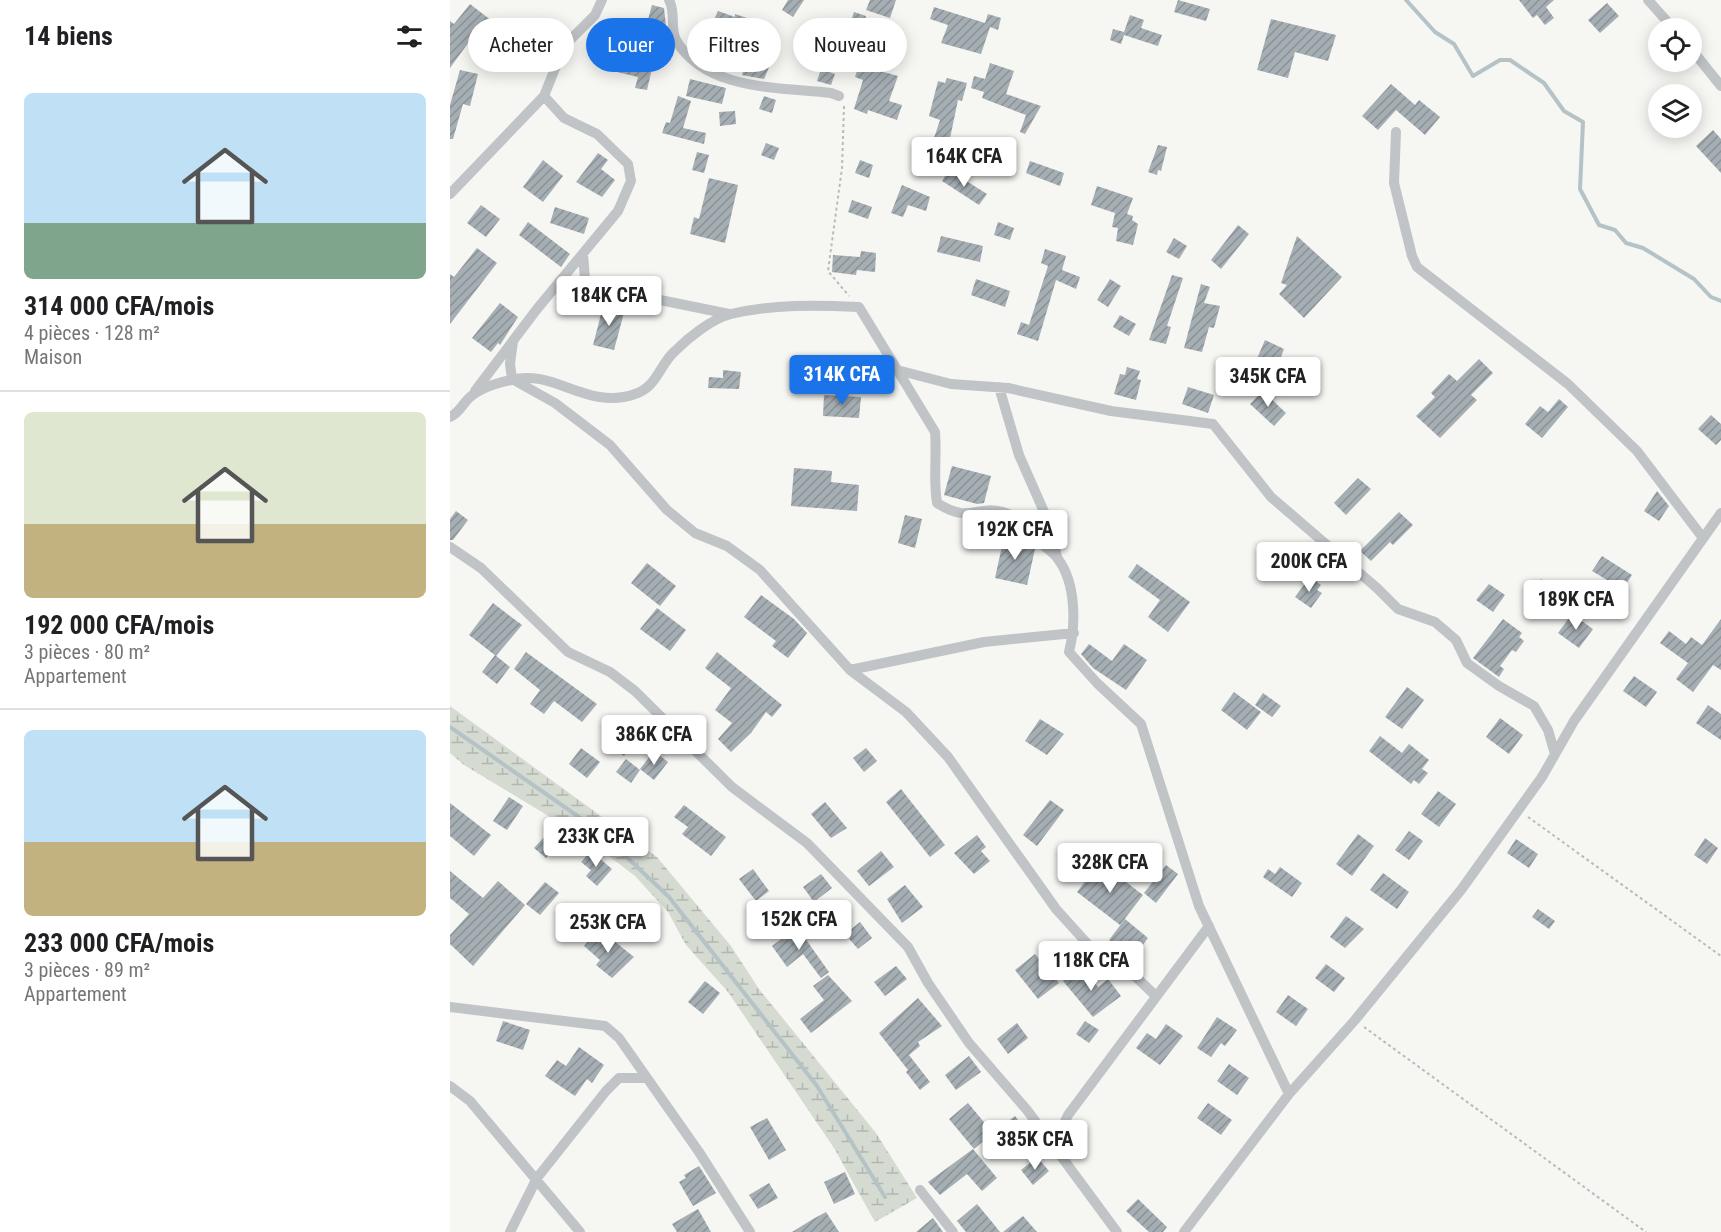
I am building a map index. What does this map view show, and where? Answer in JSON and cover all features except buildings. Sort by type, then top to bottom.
[{"type":"street","points":[[450,194],[544,96],[564,46],[595,15],[602,0]]},
{"type":"street","points":[[669,0],[675,38],[695,64],[720,76],[757,85],[831,93],[839,96]]},
{"type":"street","points":[[1648,0],[1664,18]]},
{"type":"street","points":[[1702,63],[1721,87]]},
{"type":"street","points":[[450,417],[456,414],[469,399],[618,211],[631,181],[628,164],[597,134],[564,118],[544,96]]},
{"type":"street","points":[[1396,132],[1394,183],[1412,256],[1417,267],[1576,392],[1637,451],[1703,538]]},
{"type":"street","points":[[583,254],[585,279],[606,289],[729,314],[804,305],[859,308],[935,432],[937,456],[933,477],[937,503],[949,511],[963,515],[1003,512],[1018,520],[1042,546],[1057,557]]},
{"type":"street","points":[[469,399],[484,388],[513,379],[532,377],[586,396],[610,398],[634,395],[650,387],[671,354],[692,336],[729,314]]},
{"type":"street","points":[[513,341],[510,364],[513,379],[555,403],[610,445],[667,510],[695,534],[727,546],[760,570],[850,670],[906,711],[948,757],[1056,909],[1104,961],[1136,977],[1156,996]]},
{"type":"street","points":[[897,370],[951,384],[999,387],[1111,411],[1213,424],[1271,497],[1377,588],[1398,609],[1435,622],[1456,640],[1467,663],[1499,686],[1534,706],[1548,730],[1555,754]]},
{"type":"street","points":[[999,387],[1019,455],[1049,523],[1057,557],[1065,571],[1072,601],[1074,633],[1069,652],[1097,684],[1141,724],[1199,906],[1289,1094]]},
{"type":"street","points":[[1184,1232],[1289,1094],[1355,1020],[1461,890],[1518,810],[1574,721],[1721,513]]},
{"type":"street","points":[[450,547],[481,568],[568,652],[610,672],[635,691],[732,787],[807,843],[908,946],[928,983],[969,1043],[1027,1110],[1117,1232]]},
{"type":"street","points":[[850,670],[984,642],[1074,633]]},
{"type":"street","points":[[1065,1161],[1062,1128],[1068,1115],[1209,926]]},
{"type":"street","points":[[450,1007],[605,1026],[619,1038],[699,1152],[750,1232]]},
{"type":"street","points":[[510,1232],[537,1178],[619,1078],[646,1078]]},
{"type":"street","points":[[450,1086],[470,1101],[580,1232]]},
{"type":"street","points":[[920,1190],[953,1232]]},
{"type":"path","points":[[839,96],[844,103],[842,168],[828,271],[859,308]]},
{"type":"path","points":[[1518,810],[1721,956]]},
{"type":"path","points":[[1355,1020],[1646,1232]]},
{"type":"green space","points":[[450,706],[657,857],[731,946],[759,989],[876,1133],[917,1198],[875,1222],[834,1148],[728,992],[686,945],[668,912],[635,876],[588,840],[464,765],[450,753]]},
{"type":"waterway","points":[[1406,0],[1435,32],[1454,44],[1473,76],[1500,60],[1510,60],[1544,83],[1564,111],[1583,122],[1580,189],[1599,225],[1615,230],[1626,243],[1643,248],[1694,279],[1711,297],[1721,301]]},
{"type":"waterway","points":[[450,727],[599,831],[669,897],[817,1086],[885,1197]]}]
